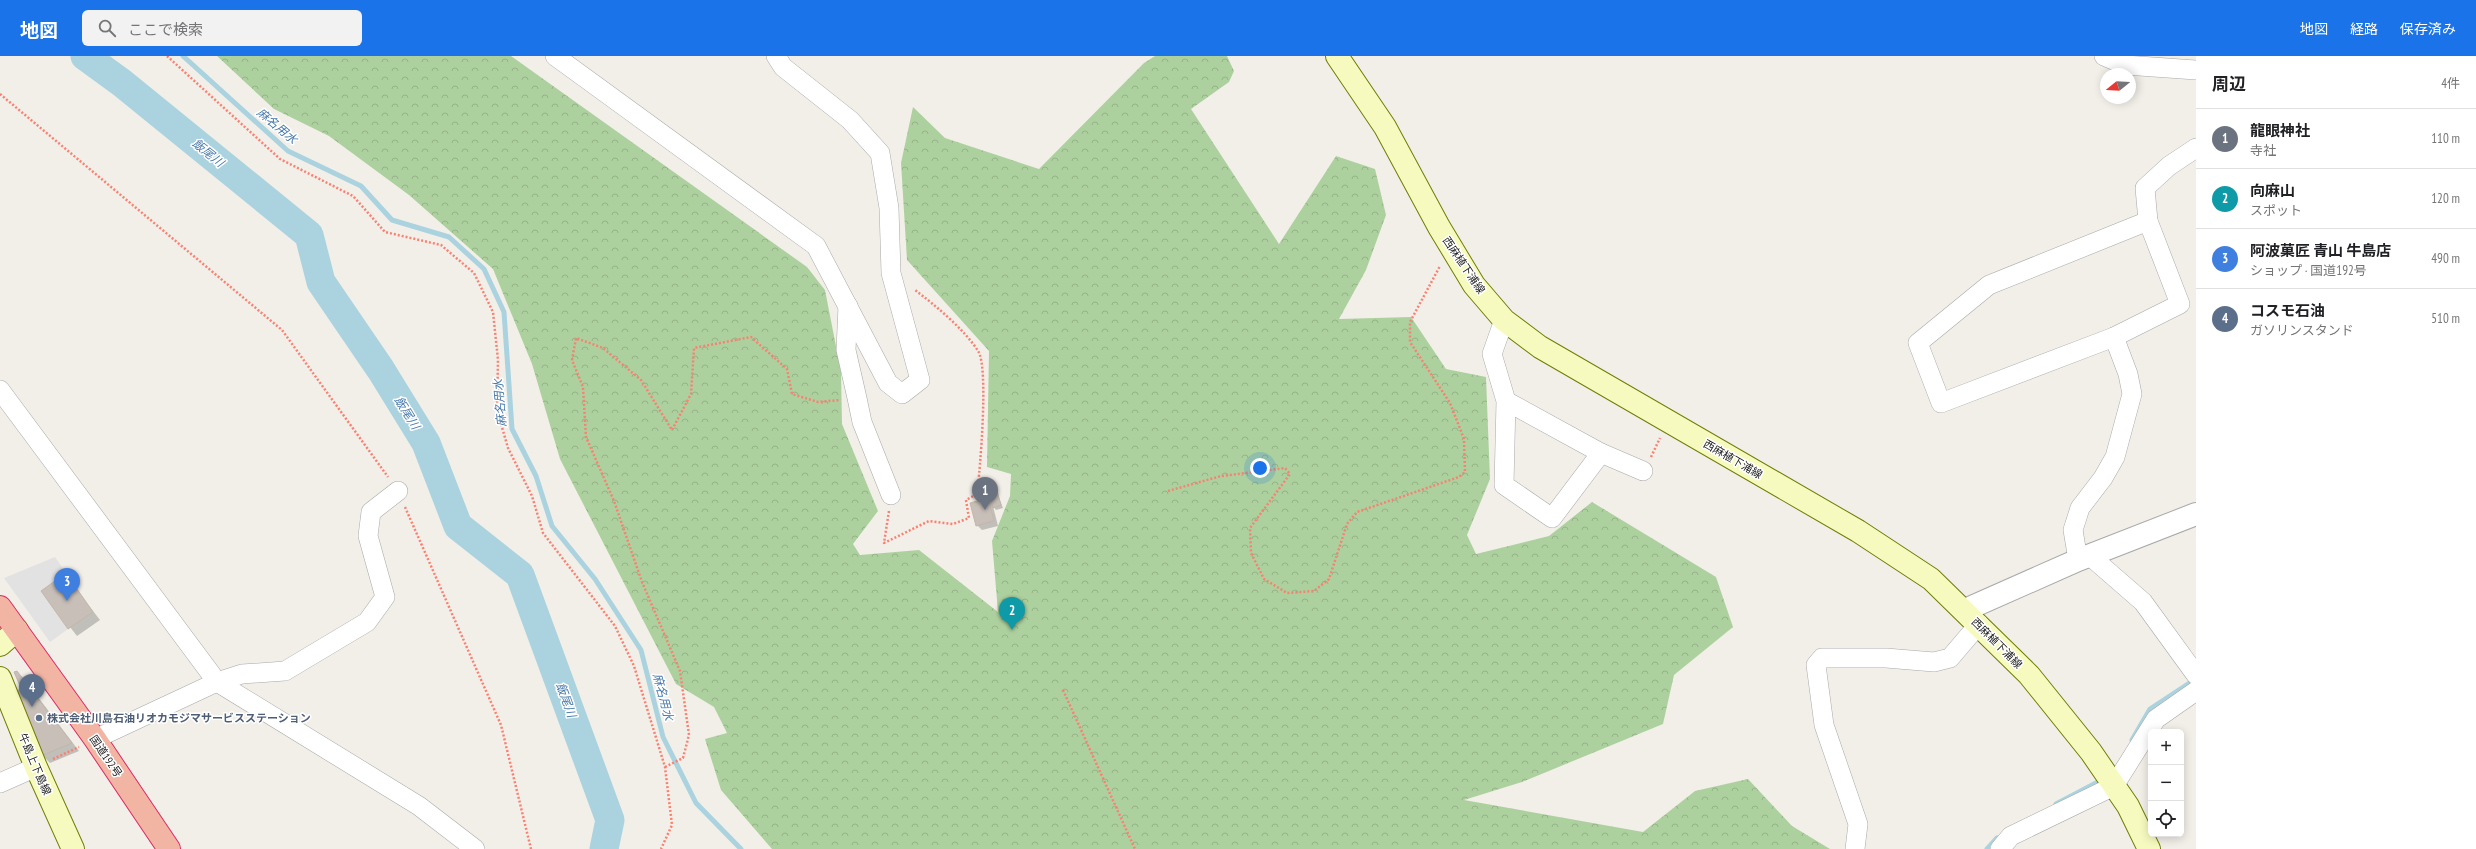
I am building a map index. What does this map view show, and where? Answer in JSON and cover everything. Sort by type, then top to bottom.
[{"type":"highway","name":"国道192号","points":[[0,607],[95,739],[169,849]]},
{"type":"main road","name":"西麻植下浦線","points":[[1337,56],[1385,127],[1451,247],[1474,285],[1504,320],[1540,347],[1894,553],[1931,579],[1972,617],[2029,675],[2128,806],[2149,849]]},
{"type":"main road","points":[[0,645],[17,630]]},
{"type":"main road","name":"牛島上下島線","points":[[0,678],[36,767],[73,849]]},
{"type":"street","points":[[555,56],[816,246],[888,383],[902,394],[920,380],[892,273],[889,208],[880,153],[850,120],[782,67],[776,56]]},
{"type":"street","points":[[2104,56],[2125,65],[2196,70]]},
{"type":"street","points":[[2148,221],[1989,285],[1918,343],[1941,403],[2114,337],[2180,304],[2148,221],[2145,188],[2169,166],[2196,148]]},
{"type":"street","points":[[848,306],[846,350],[862,422],[891,495]]},
{"type":"street","points":[[1504,320],[1492,354],[1506,401],[1504,485],[1552,518],[1601,453]]},
{"type":"street","points":[[2114,337],[2128,374],[2132,394],[2115,457],[2103,478],[2080,508],[2073,530],[2084,558],[2143,602],[2196,675]]},
{"type":"street","points":[[0,390],[217,682],[419,806],[475,849]]},
{"type":"street","points":[[1506,401],[1601,453],[1643,471]]},
{"type":"street","points":[[95,739],[217,682],[242,674],[285,671],[368,622],[385,597],[368,536],[371,512],[398,491]]},
{"type":"street","points":[[1855,849],[1858,824],[1824,726],[1816,665],[1822,658],[1886,658],[1934,662],[1950,658],[1972,617],[2084,558],[2196,514]]},
{"type":"street","points":[[2000,849],[2010,836],[2108,778],[2156,719],[2196,691]]},
{"type":"street","points":[[0,783],[36,767]]},
{"type":"path","points":[[167,56],[280,159],[353,196],[385,232],[441,244],[474,273],[493,312],[498,360],[497,410],[508,448],[532,496],[544,533],[615,626],[634,666],[665,767],[672,825],[661,849]]},
{"type":"path","points":[[0,94],[282,330],[398,491],[501,725],[531,849]]},
{"type":"path","points":[[1168,491],[1220,476],[1284,468],[1290,474],[1250,528],[1251,553],[1264,579],[1287,593],[1314,590],[1329,579],[1347,524],[1357,512],[1459,477],[1465,472],[1464,439],[1450,403],[1410,342],[1410,322],[1451,247]]},
{"type":"path","points":[[891,495],[884,543],[929,521],[953,524],[970,518],[966,500],[977,494],[981,458],[983,381],[979,352],[937,306],[892,273]]},
{"type":"path","points":[[665,767],[683,758],[689,735],[680,671],[642,582],[614,500],[586,437],[583,388],[572,360],[576,338],[603,348],[641,380],[672,430],[691,394],[694,348],[717,342],[751,337],[787,369],[792,394],[818,402],[857,398]]},
{"type":"path","points":[[1643,471],[1660,441],[1660,416]]},
{"type":"path","points":[[1063,690],[1135,849]]},
{"type":"path","points":[[36,767],[95,739]]},
{"type":"green space","points":[[217,56],[511,56],[807,267],[825,290],[841,372],[842,424],[878,511],[853,544],[860,555],[919,550],[998,612],[992,541],[1010,496],[1011,474],[987,467],[989,351],[907,260],[901,163],[913,107],[945,138],[1039,169],[1144,63],[1155,56],[1227,56],[1234,71],[1229,82],[1191,109],[1279,244],[1336,156],[1375,169],[1386,215],[1366,270],[1339,319],[1411,317],[1446,369],[1486,377],[1490,479],[1467,535],[1476,554],[1549,536],[1592,502],[1716,577],[1733,627],[1674,675],[1663,724],[1522,782],[1464,800],[1643,832],[1695,791],[1748,779],[1792,826],[1830,849],[772,849],[721,790],[705,739],[727,733],[714,707],[676,684],[560,459],[532,364],[493,269],[409,195],[329,136],[274,109]]},
{"type":"shaded area","points":[[55,557],[66,573],[41,591],[68,629],[50,642],[4,578]]},
{"type":"building","points":[[995,484],[1001,505],[993,508],[987,487]]},
{"type":"building","points":[[988,498],[994,521],[976,526],[970,503]]},
{"type":"building","points":[[66,573],[93,612],[68,629],[41,591]]},
{"type":"building","name":"株式会社川島石油リオカモジマサービスステーション","points":[[17,671],[72,743],[41,756],[15,693],[21,688],[14,672]]},
{"type":"waterway","name":"飯尾川","points":[[85,56],[122,83],[309,235],[321,282],[381,370],[426,443],[458,526],[520,575],[610,820],[604,849]]},
{"type":"waterway","name":"麻名用水","points":[[183,56],[288,151],[361,186],[392,220],[449,237],[484,269],[504,312],[512,429],[536,476],[552,526],[595,579],[641,650],[663,737],[696,803],[741,849]]},
{"type":"waterway","points":[[2132,740],[2150,709],[2191,682]]},
{"type":"waterway","points":[[2056,804],[2103,778]]},
{"type":"waterway","points":[[1987,849],[1997,838]]},
{"type":"place","name":"龍眼神社","points":[[985,510]]},
{"type":"place","name":"阿波菓匠 青山 牛島店","points":[[67,601]]},
{"type":"place","name":"向麻山","points":[[1012,630]]},
{"type":"place","name":"コスモ石油","points":[[32,707]]},
{"type":"place","name":"株式会社川島石油リオカモジマサービスステーション","points":[[39,718]]}]
